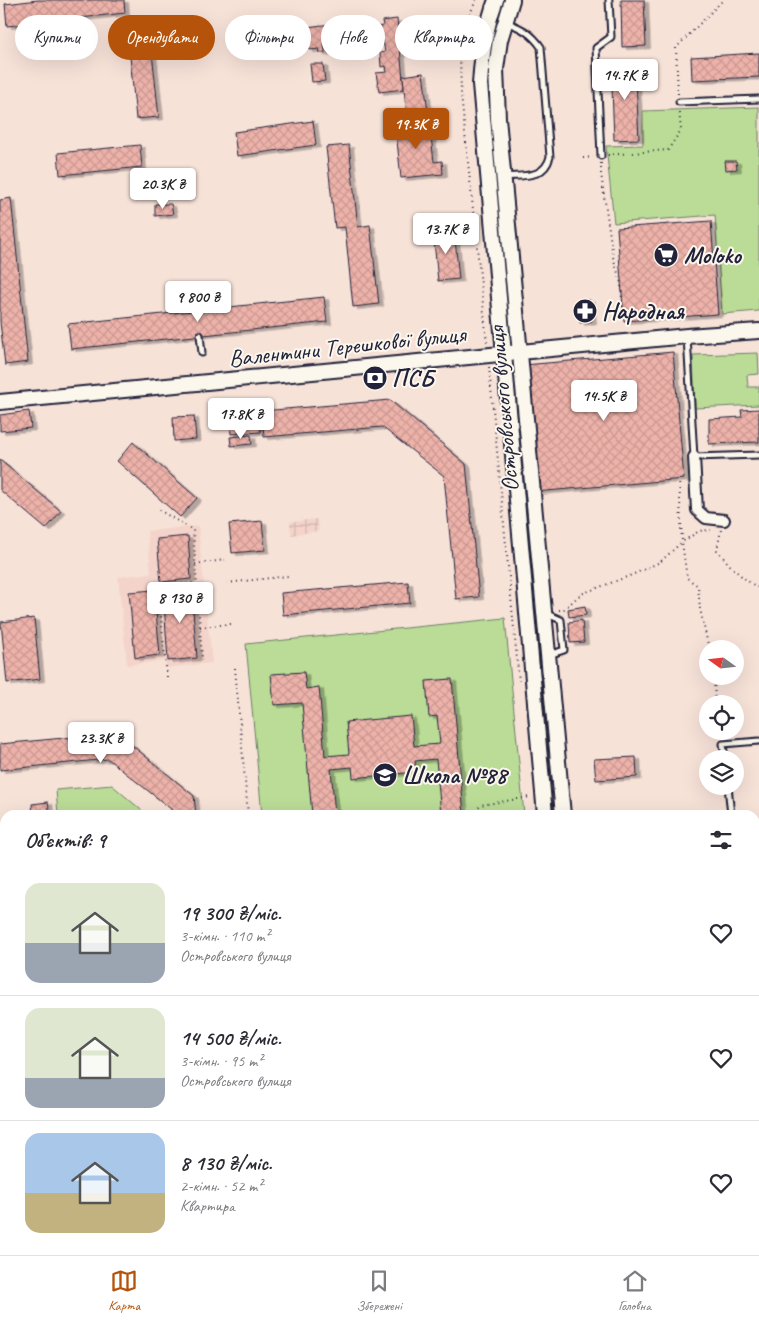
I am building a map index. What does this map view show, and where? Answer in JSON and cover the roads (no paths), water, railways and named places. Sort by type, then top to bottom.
[{"type":"street","name":"Островського вулиця","points":[[496,0],[490,14],[482,49],[480,84],[545,810]]},
{"type":"street","name":"Островського вулиця","points":[[512,0],[500,40],[496,69],[498,118],[563,810]]},
{"type":"street","name":"Валентини Терешкової вулиця","points":[[0,402],[687,336],[759,332]]},
{"type":"street","points":[[694,457],[697,510],[706,518],[724,520]]},
{"type":"lane","points":[[601,156],[596,48],[611,37],[609,0]]},
{"type":"lane","points":[[504,177],[540,173],[548,166],[550,157],[541,47],[534,37],[522,28],[505,22]]},
{"type":"lane","points":[[679,102],[759,99]]},
{"type":"lane","points":[[200,335],[202,353]]},
{"type":"lane","points":[[687,336],[694,457],[759,455]]},
{"type":"lane","points":[[723,750],[723,744],[759,740]]},
{"type":"lane","points":[[729,795],[730,810]]},
{"type":"place","name":"Moloko","points":[[666,255]]},
{"type":"place","name":"Народная","points":[[585,311]]},
{"type":"place","name":"ПСБ","points":[[375,378]]},
{"type":"place","name":"Школа №88","points":[[385,775]]}]
